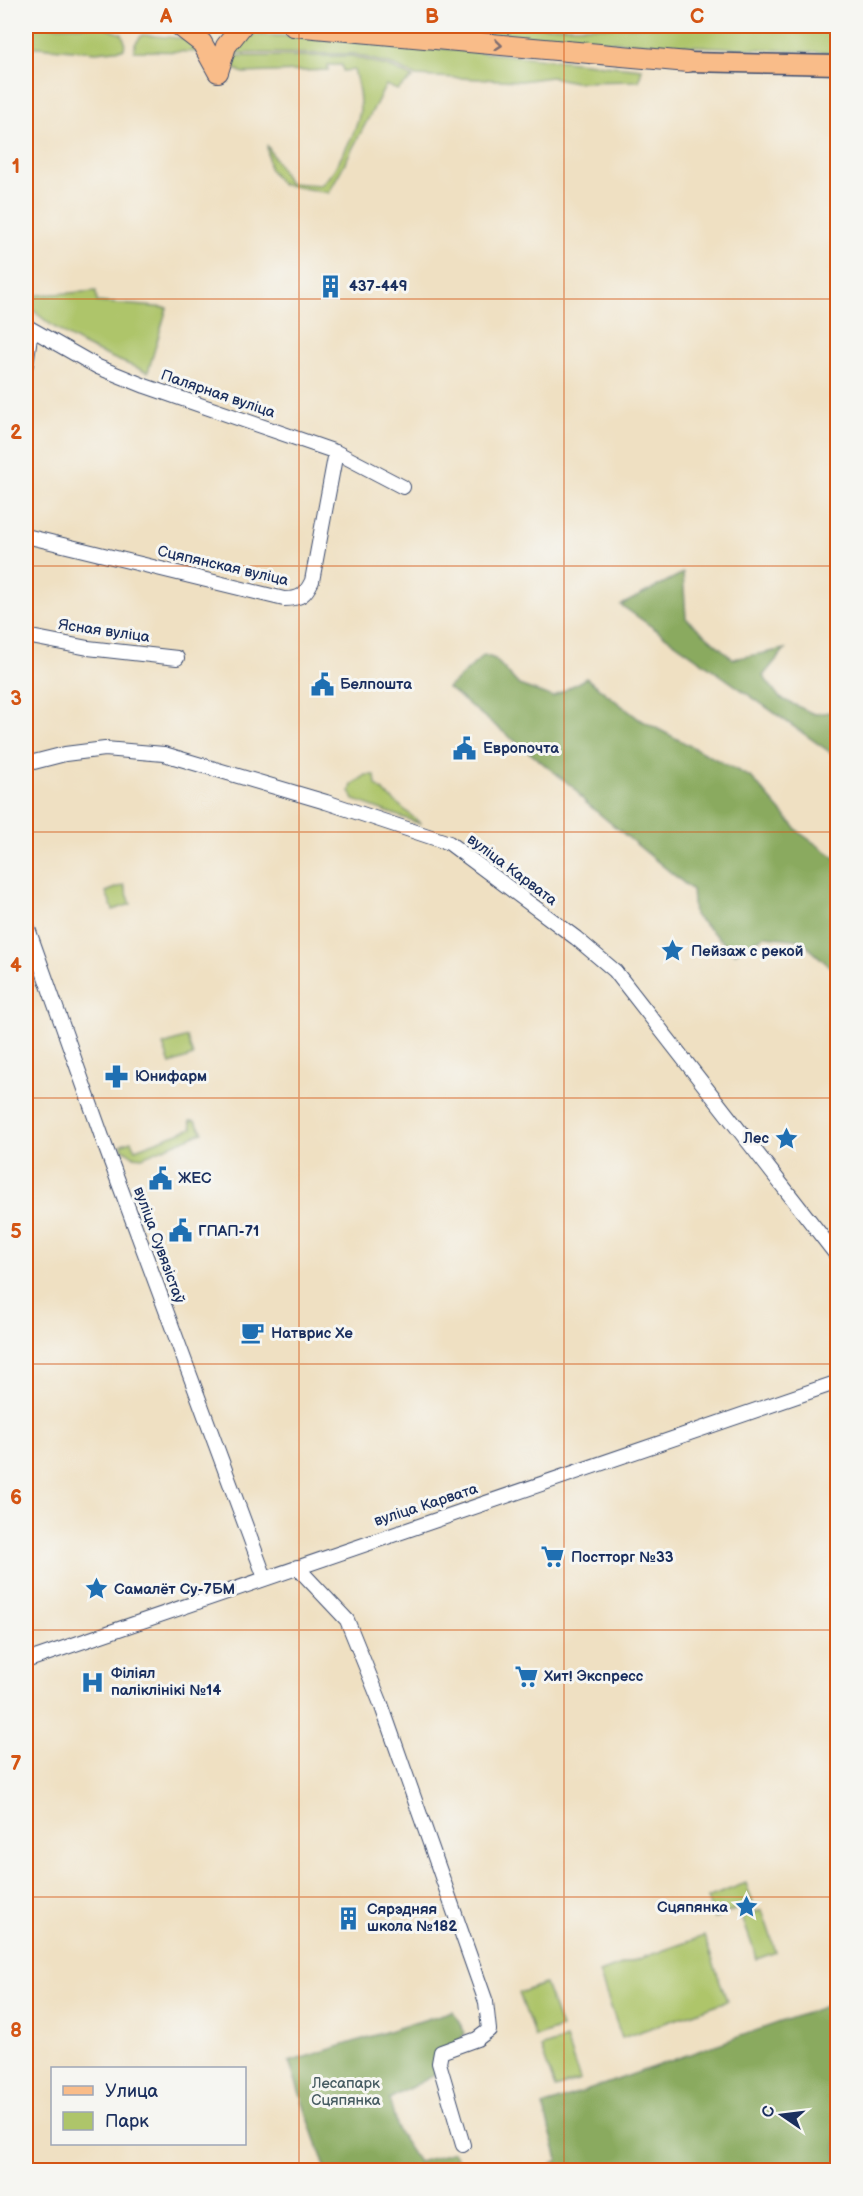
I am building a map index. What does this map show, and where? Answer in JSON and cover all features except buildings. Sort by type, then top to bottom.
[{"type":"highway","points":[[180,26],[190,31],[202,43],[218,72],[226,46],[242,26]]},
{"type":"highway","points":[[293,26],[688,62]]},
{"type":"main road","points":[[688,62],[837,65]]},
{"type":"street","points":[[26,364],[28,327]]},
{"type":"street","name":"Палярная вуліца","points":[[28,327],[98,367],[145,386],[336,452],[404,486]]},
{"type":"street","name":"Сцяпянская вуліца","points":[[26,536],[284,599],[298,599],[305,595],[312,581],[336,452]]},
{"type":"street","name":"Ясная вуліца","points":[[26,636],[88,648],[177,658]]},
{"type":"street","name":"вуліца Карвата","points":[[26,764],[65,754],[105,749],[164,754],[327,802],[448,843],[576,938],[615,971],[837,1257]]},
{"type":"street","name":"вуліца Сувязістаў","points":[[26,923],[107,1151],[266,1578]]},
{"type":"street","name":"вуліца Карвата","points":[[26,1661],[837,1382]]},
{"type":"street","points":[[297,1567],[347,1620],[381,1704],[486,2002],[489,2030],[477,2039],[441,2052],[439,2063],[463,2145]]},
{"type":"green space","points":[[26,26],[100,26],[122,34],[125,42],[124,49],[96,52],[26,46]]},
{"type":"green space","points":[[837,26],[837,53],[496,36],[427,27]]},
{"type":"green space","points":[[142,35],[191,39],[205,52],[134,51],[135,44]]},
{"type":"green space","points":[[251,35],[343,38],[642,69],[639,81],[575,82],[551,77],[521,81],[416,76],[395,66],[354,54],[231,53],[243,37]]},
{"type":"green space","points":[[230,56],[352,56],[393,68],[413,78],[397,90],[386,85],[329,193],[281,184],[269,168],[267,145],[289,183],[321,185],[337,164],[351,139],[358,120],[360,102],[354,70],[343,71],[342,65],[328,65],[328,70],[243,73],[233,68]]},
{"type":"green space","points":[[96,291],[97,302],[167,308],[148,372],[98,352],[67,336],[26,303],[26,296]]},
{"type":"green space","points":[[683,573],[686,618],[733,659],[785,649],[763,676],[780,698],[814,714],[837,711],[837,757],[621,605]]},
{"type":"green space","points":[[484,655],[495,659],[519,685],[553,697],[586,678],[639,719],[752,778],[800,833],[837,859],[837,973],[800,940],[764,936],[735,953],[694,915],[692,890],[585,802],[574,788],[448,688]]},
{"type":"green space","points":[[366,775],[375,775],[376,785],[421,824],[354,800],[350,791],[352,785]]},
{"type":"green space","points":[[124,885],[131,904],[113,910],[106,892]]},
{"type":"green space","points":[[187,1037],[193,1056],[170,1064],[163,1045]]},
{"type":"green space","points":[[190,1121],[195,1121],[203,1132],[142,1157],[133,1156],[122,1148],[122,1144],[131,1141],[135,1149],[192,1128]]},
{"type":"green space","points":[[746,1883],[753,1903],[714,1918],[707,1898]]},
{"type":"green space","points":[[762,1910],[776,1952],[757,1959],[742,1917]]},
{"type":"green space","points":[[704,1936],[727,2001],[622,2038],[599,1973]]},
{"type":"green space","points":[[545,1984],[561,2028],[535,2037],[519,1993]]},
{"type":"green space","points":[[837,2002],[837,2170],[545,2170],[558,2159],[543,2106]]},
{"type":"green space","name":"Лесапарк Сцяпянка","points":[[453,2011],[465,2033],[433,2076],[389,2099],[398,2132],[418,2162],[453,2152],[466,2170],[326,2170],[289,2062]]},
{"type":"green space","points":[[566,2039],[580,2080],[555,2088],[541,2048]]},
{"type":"place","name":"437-449","points":[[331,286]]},
{"type":"place","name":"Белпошта","points":[[322,684]]},
{"type":"place","name":"Европочта","points":[[465,748]]},
{"type":"place","name":"Пейзаж с рекой","points":[[673,951]]},
{"type":"place","name":"Юнифарм","points":[[117,1076]]},
{"type":"place","name":"Лес","points":[[787,1138]]},
{"type":"place","name":"ЖЕС","points":[[160,1178]]},
{"type":"place","name":"ГПАП-71","points":[[180,1231]]},
{"type":"place","name":"Натврис Хе","points":[[253,1333]]},
{"type":"place","name":"Постторг №33","points":[[553,1557]]},
{"type":"place","name":"Самалёт Су-7БМ","points":[[96,1589]]},
{"type":"place","name":"Хит! Экспресс","points":[[526,1676]]},
{"type":"place","name":"Філіял паліклінікі №14","points":[[93,1682]]},
{"type":"place","name":"Сцяпянка","points":[[746,1907]]},
{"type":"place","name":"Сярэдняя школа №182","points":[[349,1918]]}]
